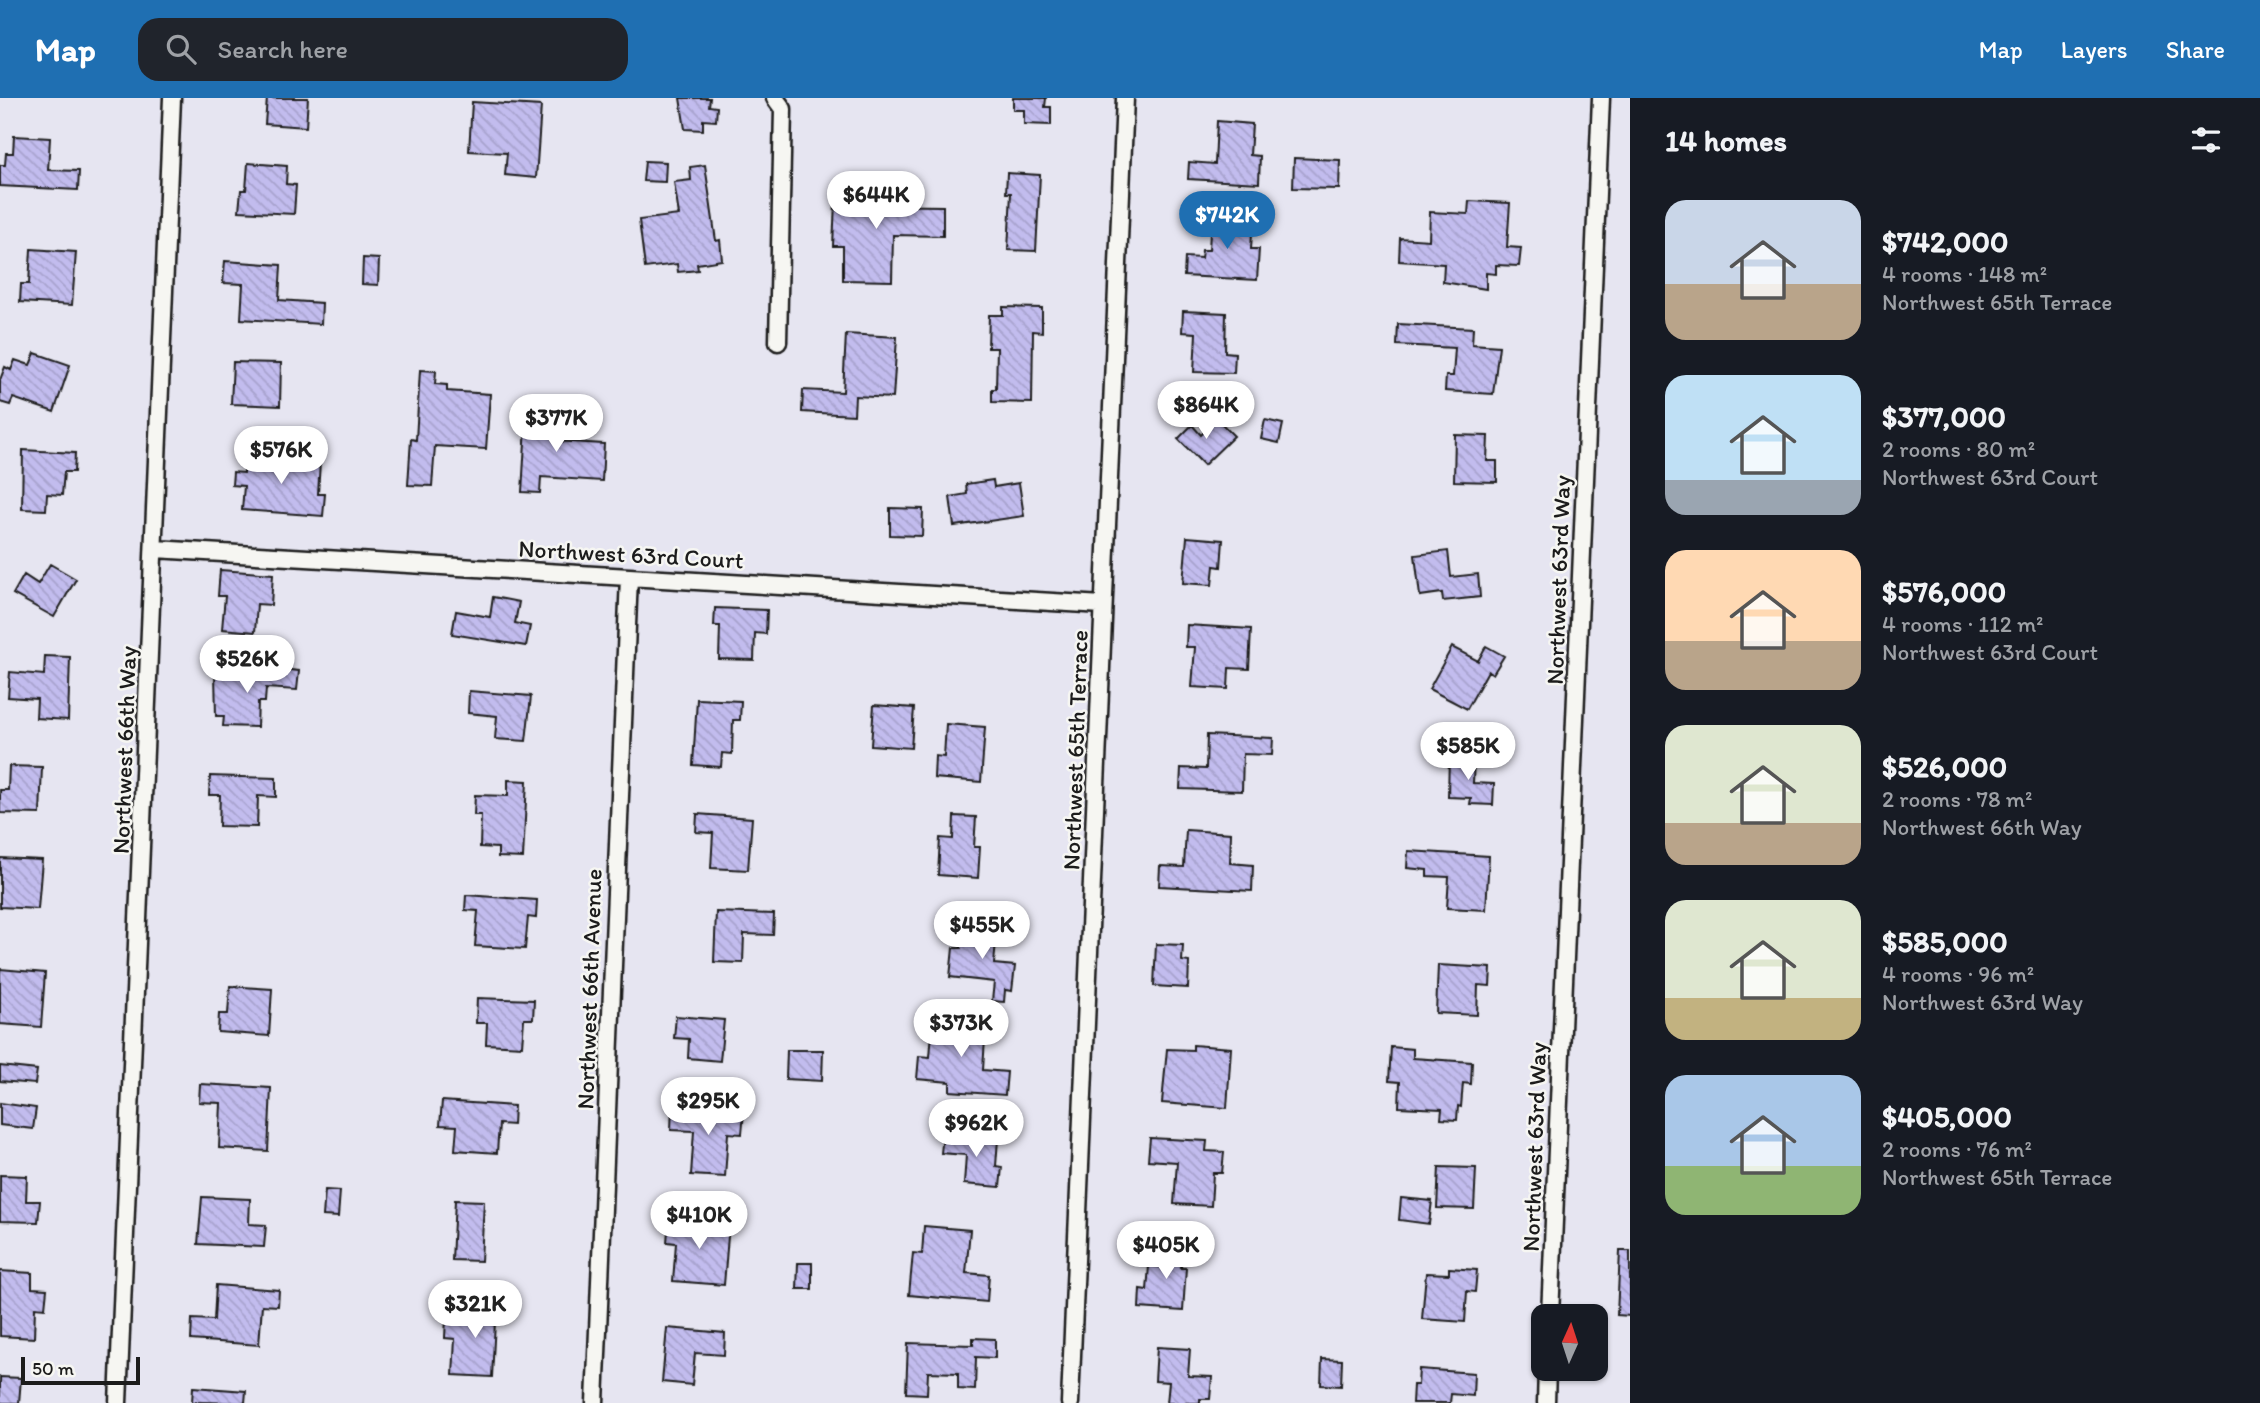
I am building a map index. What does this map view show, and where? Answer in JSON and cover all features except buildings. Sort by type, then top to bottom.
[{"type":"street","name":"Northwest 66th Way","points":[[118,1403],[172,98]]},
{"type":"street","name":"Northwest 65th Terrace","points":[[1070,1403],[1125,98]]},
{"type":"street","name":"Northwest 63rd Way","points":[[1550,1304],[1601,98]]},
{"type":"street","points":[[778,342],[785,102]]},
{"type":"street","name":"Northwest 63rd Court","points":[[155,549],[1103,605]]},
{"type":"street","name":"Northwest 66th Avenue","points":[[595,1403],[629,577]]},
{"type":"street","points":[[1546,1403],[1547,1381]]}]
